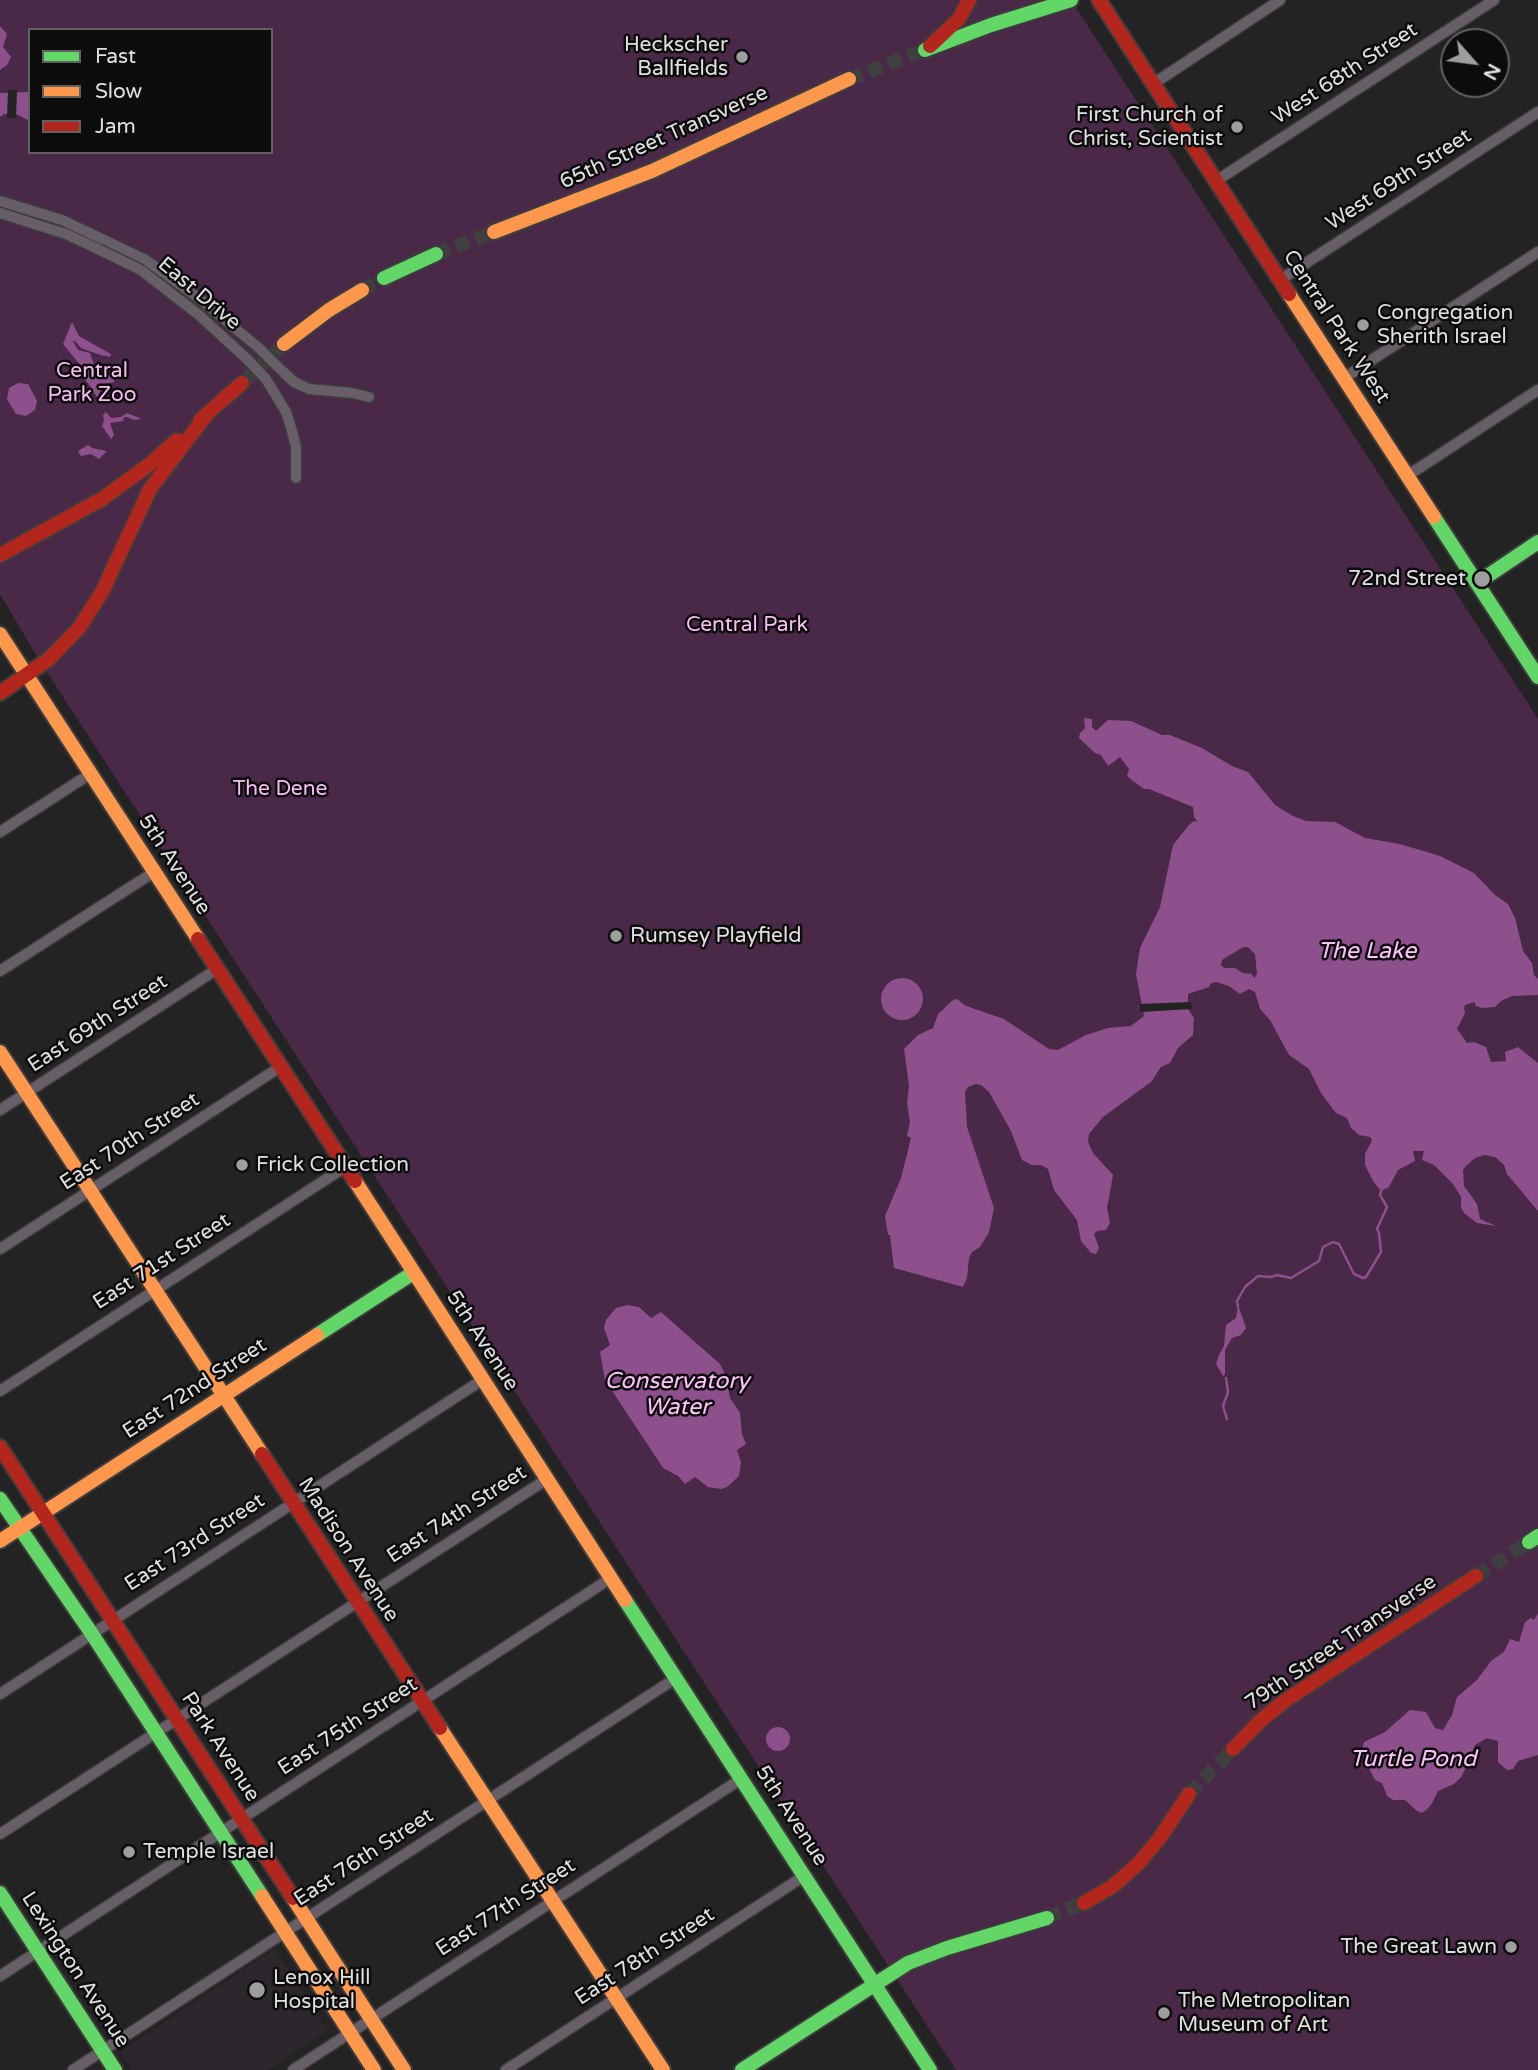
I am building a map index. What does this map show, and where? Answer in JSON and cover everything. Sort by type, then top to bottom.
[{"type":"main road","points":[[969,0],[959,19],[925,50],[1002,21],[1071,0]]},
{"type":"main road","name":"Central Park West","points":[[1099,0],[1538,677]]},
{"type":"main road","name":"65th Street Transverse","points":[[494,232],[652,171],[849,79]]},
{"type":"main road","points":[[384,278],[436,254]]},
{"type":"main road","points":[[284,344],[362,290]]},
{"type":"main road","points":[[0,555],[86,509],[137,475],[242,383]]},
{"type":"main road","points":[[0,693],[49,659],[69,640],[88,615],[156,480],[207,414]]},
{"type":"main road","points":[[1477,583],[1538,542]]},
{"type":"main road","name":"5th Avenue","points":[[0,634],[930,2070]]},
{"type":"main road","name":"Madison Avenue","points":[[0,1052],[663,2070]]},
{"type":"main road","name":"East 72nd Street","points":[[0,1541],[413,1273]]},
{"type":"main road","name":"Park Avenue","points":[[0,1447],[404,2070]]},
{"type":"main road","points":[[0,1499],[92,1634],[374,2070]]},
{"type":"main road","name":"79th Street Transverse","points":[[1233,1749],[1286,1700],[1476,1576]]},
{"type":"main road","points":[[1084,1903],[1113,1886],[1138,1864],[1159,1839],[1189,1794]]},
{"type":"main road","name":"Lexington Avenue","points":[[0,1893],[115,2070]]},
{"type":"main road","points":[[742,2070],[874,1983],[908,1964],[947,1948],[1047,1918]]},
{"type":"street","points":[[1153,84],[1280,0]]},
{"type":"street","name":"West 68th Street","points":[[1216,181],[1494,0]]},
{"type":"street","name":"West 69th Street","points":[[1280,280],[1538,111]]},
{"type":"street","points":[[0,201],[40,212],[146,260],[201,299],[294,382],[309,389],[369,397]]},
{"type":"street","name":"East Drive","points":[[0,213],[66,233],[141,270],[199,315],[266,379],[286,412],[296,447],[296,478]]},
{"type":"street","points":[[1344,378],[1538,252]]},
{"type":"street","points":[[1408,476],[1538,390]]},
{"type":"street","points":[[0,832],[90,774]]},
{"type":"street","points":[[0,971],[154,872]]},
{"type":"street","name":"East 69th Street","points":[[0,1110],[217,969]]},
{"type":"street","name":"East 70th Street","points":[[0,1249],[280,1067]]},
{"type":"street","name":"East 71st Street","points":[[0,1391],[345,1167]]},
{"type":"street","name":"East 73rd Street","points":[[0,1694],[482,1380]]},
{"type":"street","name":"East 74th Street","points":[[0,1834],[547,1479]]},
{"type":"street","name":"East 75th Street","points":[[0,1976],[611,1578]]},
{"type":"street","name":"East 76th Street","points":[[74,2070],[676,1678]]},
{"type":"street","name":"East 77th Street","points":[[293,2070],[741,1779]]},
{"type":"street","name":"East 78th Street","points":[[506,2070],[804,1876]]},
{"type":"shaded area","name":"Lenox Hill Hospital","points":[[275,1949],[328,2031],[267,2070],[132,2070],[119,2052]]},
{"type":"green space","name":"Central Park","points":[[0,0],[1071,0],[1538,719],[1538,2070],[956,2070],[39,660],[0,594]]},
{"type":"water","points":[[0,26],[7,34],[3,47],[11,57],[7,65],[0,70]]},
{"type":"water","points":[[28,92],[28,120],[16,114],[4,114],[0,117],[0,93]]},
{"type":"water","points":[[72,322],[79,336],[111,354],[110,357],[100,355],[81,348],[73,341],[78,350],[90,353],[98,376],[103,378],[112,371],[115,372],[114,382],[104,384],[97,397],[81,373],[82,367],[63,344]]},
{"type":"water","points":[[18,383],[28,384],[37,401],[35,410],[26,416],[16,414],[7,399],[9,388]]},
{"type":"water","points":[[106,412],[111,418],[127,413],[142,419],[127,417],[123,418],[124,421],[110,423],[114,435],[111,439],[102,426]]},
{"type":"water","points":[[88,445],[107,451],[99,459],[91,454],[81,456],[78,451]]},
{"type":"water","name":"The Lake","points":[[1084,718],[1092,719],[1092,727],[1096,731],[1108,720],[1131,721],[1202,748],[1248,772],[1275,805],[1293,816],[1306,821],[1335,822],[1365,838],[1400,844],[1440,856],[1474,873],[1495,895],[1508,904],[1515,918],[1523,951],[1532,963],[1534,975],[1538,979],[1538,995],[1512,996],[1495,1007],[1481,1008],[1475,1005],[1475,1002],[1465,1005],[1465,1013],[1457,1029],[1467,1043],[1474,1042],[1486,1047],[1491,1062],[1506,1061],[1505,1052],[1518,1047],[1538,1063],[1538,1211],[1507,1174],[1504,1165],[1495,1157],[1485,1155],[1475,1158],[1463,1170],[1464,1186],[1477,1204],[1480,1219],[1496,1226],[1477,1223],[1464,1213],[1461,1197],[1453,1184],[1434,1165],[1422,1160],[1424,1151],[1413,1151],[1415,1161],[1398,1170],[1389,1187],[1381,1191],[1365,1165],[1365,1154],[1372,1140],[1370,1137],[1359,1135],[1351,1128],[1347,1118],[1336,1113],[1321,1093],[1309,1069],[1289,1055],[1270,1020],[1260,1009],[1255,992],[1249,989],[1240,994],[1229,986],[1216,982],[1188,994],[1188,1009],[1194,1018],[1193,1035],[1178,1048],[1170,1063],[1161,1067],[1151,1082],[1103,1117],[1089,1134],[1088,1142],[1093,1153],[1113,1175],[1107,1208],[1110,1223],[1106,1230],[1094,1234],[1099,1248],[1096,1254],[1091,1253],[1081,1241],[1077,1220],[1054,1190],[1048,1169],[1022,1160],[1011,1131],[989,1092],[976,1084],[968,1087],[965,1092],[967,1127],[994,1208],[989,1232],[969,1258],[963,1287],[894,1268],[885,1216],[901,1178],[911,1138],[907,1136],[910,1122],[907,1103],[909,1086],[904,1049],[918,1035],[933,1028],[938,1014],[957,999],[966,1006],[1004,1019],[1049,1049],[1058,1050],[1086,1035],[1108,1028],[1131,1026],[1144,1016],[1136,974],[1140,948],[1160,907],[1173,845],[1189,825],[1194,821],[1198,822],[1194,817],[1193,807],[1144,789],[1127,776],[1129,769],[1120,757],[1108,766],[1101,755],[1079,738],[1085,728]],"holes":[[[1243,947],[1248,947],[1255,954],[1257,974],[1254,978],[1252,974],[1221,965],[1222,960]]]},
{"type":"water","points":[[902,978],[917,984],[923,999],[917,1014],[902,1020],[887,1014],[881,999],[887,984]]},
{"type":"water","name":"Conservatory Water","points":[[627,1305],[639,1307],[651,1318],[661,1312],[720,1364],[726,1376],[730,1398],[740,1413],[746,1444],[737,1450],[741,1462],[739,1476],[727,1487],[708,1487],[695,1477],[685,1484],[678,1476],[663,1468],[605,1380],[600,1352],[610,1345],[604,1328],[606,1320],[616,1308]]},
{"type":"water","points":[[1238,1305],[1246,1328],[1241,1335],[1232,1338],[1225,1350],[1223,1376],[1216,1364],[1224,1346],[1226,1325],[1236,1318]]},
{"type":"water","name":"Turtle Pond","points":[[1538,1613],[1538,1755],[1518,1761],[1513,1769],[1507,1770],[1498,1762],[1498,1741],[1487,1738],[1475,1745],[1462,1776],[1454,1784],[1438,1791],[1425,1811],[1421,1813],[1405,1800],[1393,1800],[1387,1796],[1382,1783],[1375,1780],[1365,1761],[1362,1749],[1364,1742],[1385,1732],[1410,1710],[1426,1712],[1435,1728],[1443,1730],[1452,1715],[1457,1697],[1477,1680],[1491,1661],[1504,1652],[1510,1639],[1519,1642],[1525,1622],[1531,1618],[1534,1620]]},
{"type":"water","points":[[778,1727],[786,1731],[790,1739],[786,1747],[778,1751],[770,1747],[766,1739],[770,1731]]},
{"type":"pier","points":[[8,90],[17,90],[16,118],[7,118]]},
{"type":"pier","points":[[1191,1002],[1192,1009],[1140,1012],[1140,1004]]},
{"type":"waterway","points":[[1238,1307],[1237,1301],[1245,1287],[1258,1276],[1277,1275],[1291,1278],[1319,1261],[1323,1247],[1333,1242],[1339,1244],[1354,1274],[1366,1277],[1381,1252],[1377,1229],[1387,1207],[1380,1195],[1381,1191]]},
{"type":"waterway","points":[[1226,1378],[1228,1392],[1223,1406],[1227,1419]]},
{"type":"tunnel","points":[[849,79],[925,50]]},
{"type":"tunnel","points":[[436,254],[494,232]]},
{"type":"tunnel","points":[[362,290],[384,278]]},
{"type":"tunnel","points":[[242,383],[284,344]]},
{"type":"tunnel","points":[[1476,1576],[1529,1542]]},
{"type":"tunnel","points":[[1189,1794],[1233,1749]]},
{"type":"tunnel","points":[[1047,1918],[1084,1903]]},
{"type":"traffic: fast","points":[[925,50],[991,25],[1071,0]]},
{"type":"traffic: fast","points":[[384,278],[436,254]]},
{"type":"traffic: fast","points":[[1434,517],[1538,677]]},
{"type":"traffic: fast","points":[[1477,583],[1538,542]]},
{"type":"traffic: fast","points":[[317,1335],[413,1273]]},
{"type":"traffic: fast","points":[[0,1499],[92,1634],[262,1896]]},
{"type":"traffic: fast","points":[[1529,1542],[1538,1536]]},
{"type":"traffic: fast","points":[[625,1600],[930,2070]]},
{"type":"traffic: fast","points":[[0,1893],[115,2070]]},
{"type":"traffic: fast","points":[[742,2070],[908,1963],[947,1948],[1047,1918]]},
{"type":"traffic: slow","points":[[494,232],[652,171],[849,79]]},
{"type":"traffic: slow","points":[[284,344],[329,310],[362,290]]},
{"type":"traffic: slow","points":[[1289,294],[1434,517]]},
{"type":"traffic: slow","points":[[0,634],[198,939]]},
{"type":"traffic: slow","points":[[0,1052],[262,1454]]},
{"type":"traffic: slow","points":[[355,1181],[625,1600]]},
{"type":"traffic: slow","points":[[0,1541],[317,1335]]},
{"type":"traffic: slow","points":[[440,1728],[663,2070]]},
{"type":"traffic: slow","points":[[262,1896],[374,2070]]},
{"type":"traffic: slow","points":[[293,1898],[404,2070]]},
{"type":"traffic: jam","points":[[930,46],[959,19],[969,0]]},
{"type":"traffic: jam","points":[[1099,0],[1289,294]]},
{"type":"traffic: jam","points":[[200,420],[242,383]]},
{"type":"traffic: jam","points":[[0,693],[49,659],[79,628],[102,592],[150,489],[207,414]]},
{"type":"traffic: jam","points":[[0,555],[102,499],[150,464],[177,440]]},
{"type":"traffic: jam","points":[[198,939],[355,1181]]},
{"type":"traffic: jam","points":[[0,1447],[293,1898]]},
{"type":"traffic: jam","points":[[262,1454],[440,1728]]},
{"type":"traffic: jam","points":[[1233,1749],[1259,1722],[1286,1700],[1476,1576]]},
{"type":"traffic: jam","points":[[1084,1903],[1113,1886],[1138,1864],[1159,1839],[1189,1794]]},
{"type":"place","name":"Heckscher Ballfields","points":[[742,57]]},
{"type":"place","name":"First Church of Christ, Scientist","points":[[1237,127]]},
{"type":"place","name":"Congregation Sherith Israel","points":[[1363,325]]},
{"type":"place","name":"72nd Street","points":[[1482,579]]},
{"type":"place","name":"Rumsey Playfield","points":[[616,936]]},
{"type":"place","name":"Frick Collection","points":[[242,1165]]},
{"type":"place","name":"Temple Israel","points":[[129,1852]]},
{"type":"place","name":"The Great Lawn","points":[[1511,1947]]},
{"type":"place","name":"Lenox Hill Hospital","points":[[257,1990]]},
{"type":"place","name":"The Metropolitan Museum of Art","points":[[1164,2013]]},
{"type":"park label","name":"Central Park Zoo","points":[[92,383]]},
{"type":"park label","name":"The Dene","points":[[280,789]]}]
